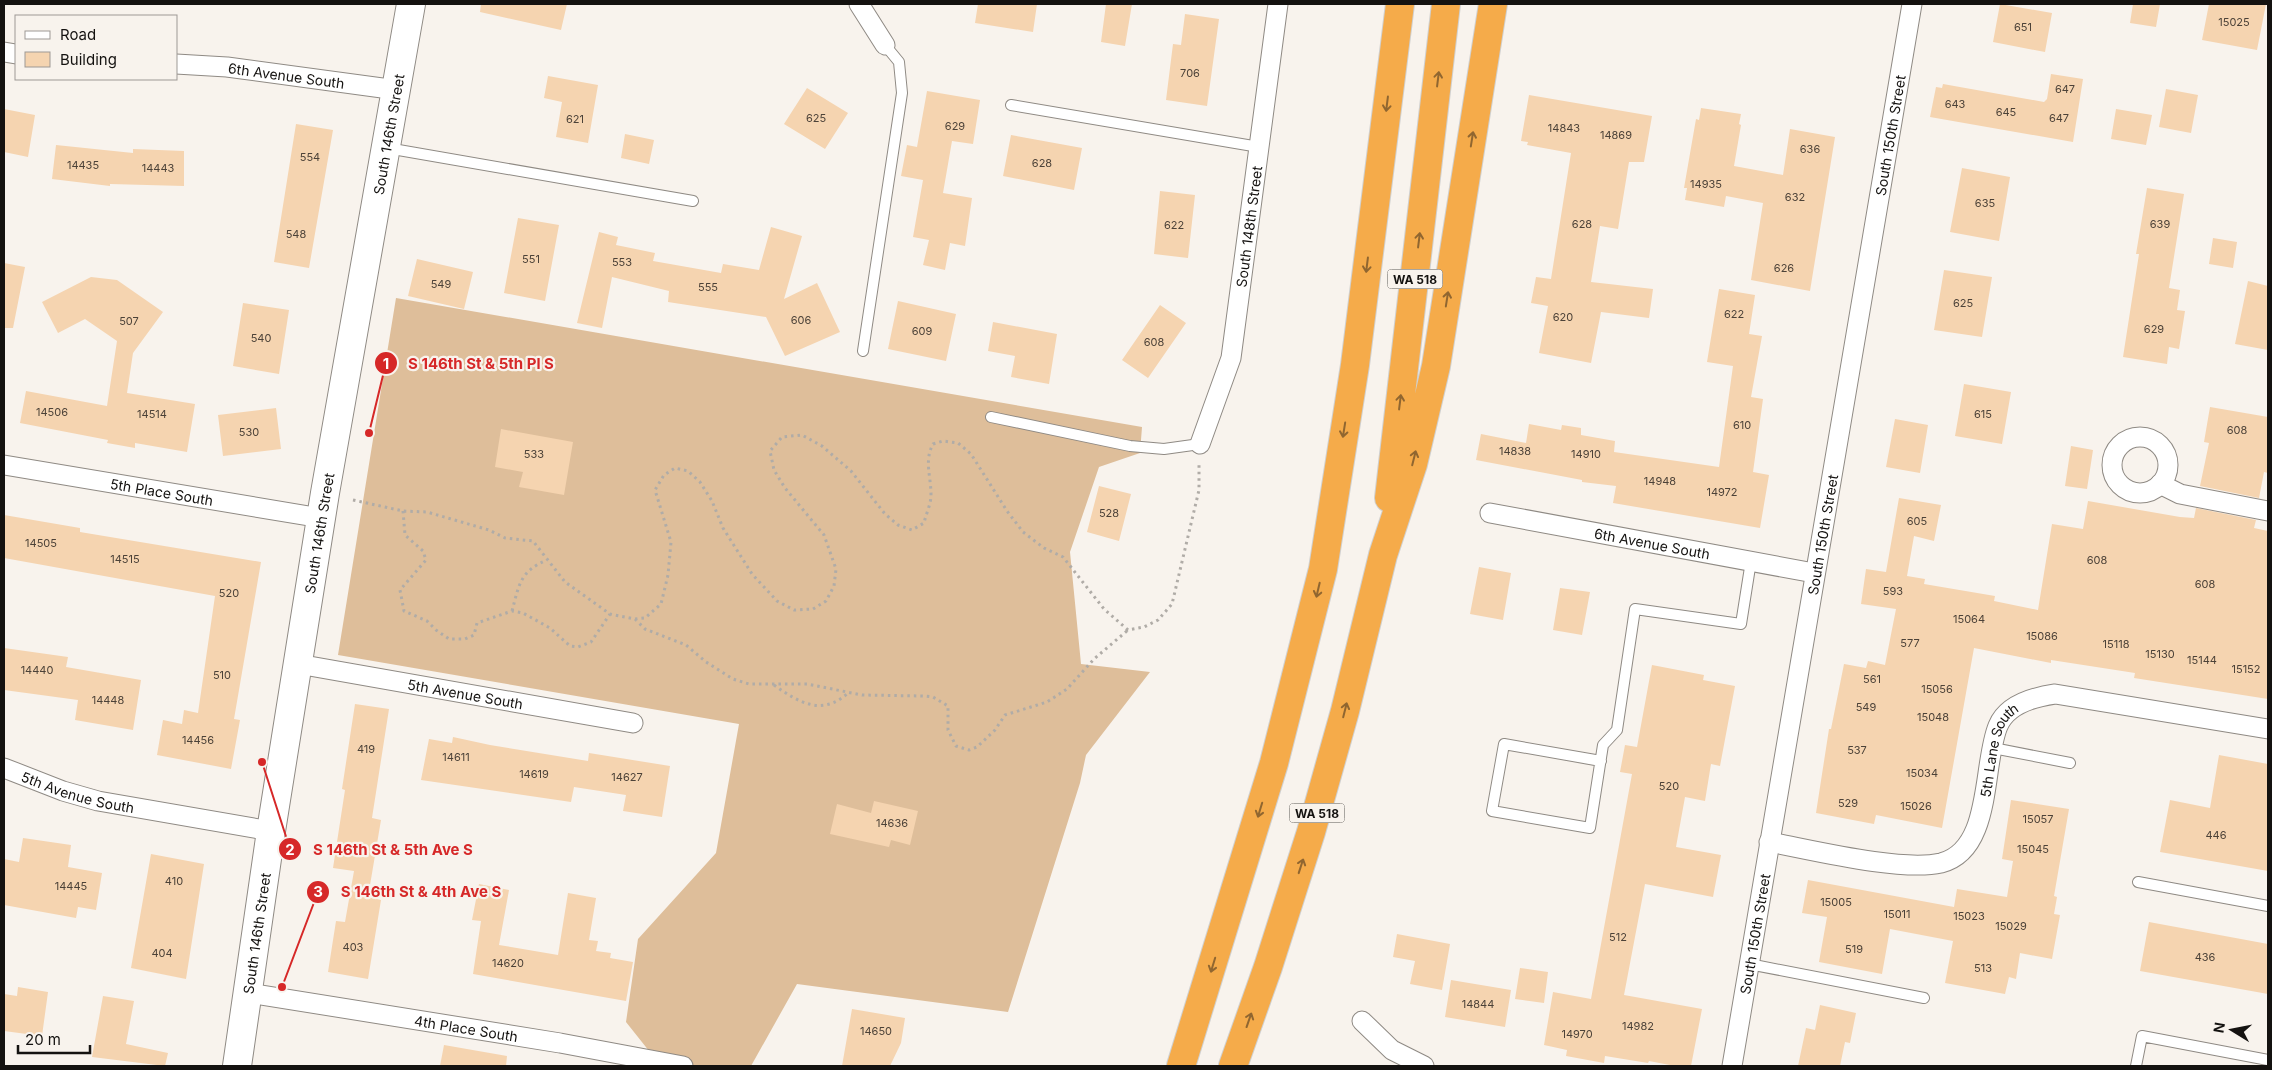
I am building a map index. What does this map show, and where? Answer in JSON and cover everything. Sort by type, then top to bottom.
[{"type":"highway","points":[[1181,1066],[1274,763],[1323,569],[1355,365],[1400,4]]},
{"type":"highway","name":"WA 518","points":[[1233,1066],[1268,967],[1311,832],[1345,711],[1383,555],[1446,4]]},
{"type":"highway","points":[[1383,555],[1413,464],[1436,366],[1493,4]]},
{"type":"highway","points":[[1174,1066],[1196,1020]]},
{"type":"street","name":"South 146th Street","points":[[237,1066],[271,831],[321,518],[411,4]]},
{"type":"street","points":[[860,4],[885,46]]},
{"type":"street","name":"South 148th Street","points":[[1200,444],[1231,358],[1278,4]]},
{"type":"street","name":"South 150th Street","points":[[1732,1066],[1814,573],[1912,4]]},
{"type":"street","name":"6th Avenue South","points":[[178,64],[227,67],[397,90]]},
{"type":"street","name":"5th Place South","points":[[4,465],[321,518]]},
{"type":"street","points":[[2160,484],[2180,494],[2268,511]]},
{"type":"street","name":"6th Avenue South","points":[[1490,513],[1814,573]]},
{"type":"street","name":"5th Avenue South","points":[[298,664],[633,723]]},
{"type":"street","name":"5th Lane South","points":[[1769,842],[1884,862],[1925,866],[1944,862],[1957,855],[1972,836],[1979,819],[1998,725],[2009,712],[2022,702],[2036,696],[2054,694],[2268,729]]},
{"type":"street","name":"5th Avenue South","points":[[4,768],[63,791],[98,801],[271,831]]},
{"type":"street","name":"4th Place South","points":[[249,993],[560,1043],[683,1066]]},
{"type":"street","points":[[1362,1021],[1392,1050],[1424,1066]]},
{"type":"lane","points":[[863,351],[902,93],[899,62],[885,46]]},
{"type":"lane","points":[[1011,105],[1259,147]]},
{"type":"lane","points":[[387,148],[693,201]]},
{"type":"lane","points":[[991,417],[1130,446],[1164,449],[1200,444]]},
{"type":"lane","points":[[1601,761],[1504,744],[1492,811],[1590,828],[1601,761],[1603,745],[1617,730],[1635,609],[1742,624],[1751,561]]},
{"type":"lane","points":[[1994,748],[2070,762]]},
{"type":"lane","points":[[2138,882],[2268,906]]},
{"type":"lane","points":[[1749,964],[1924,998]]},
{"type":"lane","points":[[2136,1066],[2142,1036],[2268,1060]]},
{"type":"path","points":[[353,500],[403,511],[427,512],[489,530],[505,538],[532,541],[565,582],[610,614],[635,619],[645,618],[661,604],[668,575],[670,542],[655,490],[664,475],[675,468],[688,471],[700,482],[712,501],[723,528],[752,574],[777,601],[794,610],[813,609],[826,600],[834,586],[836,570],[824,535],[785,488],[774,470],[770,451],[782,437],[802,435],[822,446],[851,471],[885,514],[898,525],[912,530],[924,523],[931,497],[927,466],[929,452],[933,444],[943,441],[958,443],[971,454],[1007,511],[1023,532],[1044,548],[1063,557],[1104,609],[1128,630]]},
{"type":"path","points":[[635,619],[645,630],[686,645],[706,662],[733,679],[749,684],[807,684],[848,693],[882,697],[924,696],[942,701],[948,706],[948,730],[952,741],[956,746],[969,750],[978,747],[995,730],[1004,715],[1047,702],[1067,689],[1094,659],[1128,630],[1144,627],[1158,620],[1172,604],[1199,490],[1200,444]]},
{"type":"path","points":[[403,511],[405,535],[423,551],[426,560],[400,590],[404,611],[427,621],[449,639],[474,635],[477,622],[512,611],[523,613],[550,628],[570,646],[578,647],[591,642],[610,614]]},
{"type":"path","points":[[512,611],[519,583],[528,571],[547,560]]},
{"type":"path","points":[[773,685],[798,702],[813,705],[828,705],[838,702],[848,693]]},
{"type":"shaded area","points":[[396,298],[1142,427],[1140,453],[1099,467],[1070,552],[1081,664],[1150,672],[1086,755],[1080,783],[1008,1012],[797,984],[751,1066],[661,1066],[626,1022],[638,939],[716,853],[739,724],[338,655]]},
{"type":"building","points":[[481,4],[567,4],[561,30],[480,12]]},
{"type":"building","points":[[978,4],[1037,4],[1033,32],[975,23]]},
{"type":"building","points":[[1106,4],[1132,4],[1125,46],[1101,42]]},
{"type":"building","points":[[2000,4],[2052,13],[2045,52],[1993,42]]},
{"type":"building","points":[[2133,4],[2160,4],[2156,27],[2130,23]]},
{"type":"building","points":[[2209,4],[2266,4],[2257,50],[2202,40]]},
{"type":"building","points":[[1185,14],[1219,19],[1207,106],[1166,100],[1173,44],[1181,45]]},
{"type":"building","points":[[2051,74],[2083,79],[2073,142],[1930,117],[1936,87],[1942,88],[1943,84],[2044,102],[2047,99]]},
{"type":"building","points":[[548,76],[598,85],[588,143],[556,137],[562,102],[544,98]]},
{"type":"building","points":[[807,88],[848,113],[825,149],[784,124]]},
{"type":"building","points":[[2166,89],[2198,95],[2191,133],[2159,127]]},
{"type":"building","points":[[927,91],[980,100],[973,144],[952,141],[943,193],[972,198],[965,246],[950,243],[945,270],[923,265],[929,240],[913,237],[923,180],[901,176],[907,145],[917,147]]},
{"type":"building","points":[[1529,95],[1652,116],[1644,162],[1629,162],[1618,229],[1600,226],[1591,282],[1653,289],[1649,318],[1601,312],[1591,363],[1539,353],[1548,306],[1531,303],[1536,277],[1551,279],[1571,153],[1527,145],[1528,142],[1521,141]]},
{"type":"building","points":[[1701,108],[1741,114],[1734,166],[1783,175],[1790,129],[1835,137],[1810,291],[1751,280],[1763,203],[1726,196],[1724,207],[1685,200],[1687,188],[1684,188],[1696,119],[1699,120]]},
{"type":"building","points":[[4,109],[35,115],[28,157],[4,152]]},
{"type":"building","points":[[2116,109],[2152,115],[2146,145],[2111,139]]},
{"type":"building","points":[[296,124],[333,130],[309,268],[274,262]]},
{"type":"building","points":[[625,134],[654,140],[649,164],[621,158]]},
{"type":"building","points":[[1011,135],[1082,148],[1074,190],[1003,176]]},
{"type":"building","points":[[56,145],[133,153],[133,149],[184,151],[184,186],[110,184],[110,186],[52,179]]},
{"type":"building","points":[[1962,168],[2010,177],[1999,241],[1950,232]]},
{"type":"building","points":[[2147,188],[2184,194],[2169,288],[2180,290],[2177,310],[2185,311],[2179,349],[2169,347],[2167,364],[2123,357],[2139,254],[2136,254]]},
{"type":"building","points":[[1160,191],[1195,195],[1188,258],[1154,254]]},
{"type":"building","points":[[518,218],[559,225],[545,301],[504,293]]},
{"type":"building","points":[[771,227],[802,236],[784,299],[817,283],[840,332],[785,356],[766,317],[668,302],[669,291],[612,277],[602,328],[577,323],[599,232],[618,237],[616,245],[655,253],[653,261],[721,273],[723,264],[759,270]]},
{"type":"building","points":[[2213,238],[2237,242],[2233,268],[2209,264]]},
{"type":"building","points":[[417,259],[473,272],[464,309],[408,296]]},
{"type":"building","points":[[4,263],[25,267],[13,328],[4,328]]},
{"type":"building","points":[[1944,270],[1992,277],[1982,337],[1934,330]]},
{"type":"building","points":[[91,277],[117,280],[163,312],[133,353],[127,393],[195,404],[187,452],[135,443],[135,448],[107,443],[108,440],[20,423],[26,391],[107,406],[117,341],[85,319],[58,333],[42,302]]},
{"type":"building","points":[[2248,281],[2268,286],[2268,350],[2235,344]]},
{"type":"building","points":[[1719,289],[1755,295],[1749,334],[1762,336],[1751,397],[1763,399],[1753,472],[1769,475],[1760,528],[1613,503],[1616,486],[1582,482],[1582,480],[1476,460],[1481,434],[1526,443],[1529,424],[1561,430],[1562,425],[1581,428],[1581,435],[1615,441],[1614,452],[1719,467],[1733,366],[1707,362]]},
{"type":"building","points":[[898,301],[956,314],[946,361],[888,349]]},
{"type":"building","points":[[243,303],[289,310],[279,374],[233,366]]},
{"type":"building","points":[[1160,305],[1186,323],[1148,378],[1122,360]]},
{"type":"building","points":[[993,322],[1057,334],[1049,384],[1011,377],[1015,356],[988,351]]},
{"type":"building","points":[[1964,384],[2011,392],[2002,444],[1955,436]]},
{"type":"building","points":[[2210,407],[2268,417],[2268,473],[2264,472],[2259,498],[2200,486],[2209,443],[2204,442]]},
{"type":"building","points":[[276,408],[281,449],[223,456],[218,415]]},
{"type":"building","points":[[1895,419],[1928,425],[1920,473],[1886,467]]},
{"type":"building","points":[[501,429],[573,442],[564,495],[519,487],[523,472],[495,467]]},
{"type":"building","points":[[2071,446],[2093,450],[2087,489],[2065,486]]},
{"type":"building","points":[[1099,486],[1131,494],[1119,541],[1087,532]]},
{"type":"building","points":[[1899,498],[1941,505],[1934,541],[1914,536],[1907,576],[1925,579],[1924,584],[1995,596],[1994,601],[2038,610],[2052,524],[2083,529],[2088,501],[2180,517],[2194,518],[2196,508],[2256,520],[2254,528],[2268,531],[2268,699],[2134,678],[2135,673],[2051,660],[2051,663],[1974,648],[1942,828],[1876,815],[1874,824],[1816,813],[1829,729],[1831,729],[1844,664],[1866,668],[1868,661],[1885,665],[1896,609],[1861,604],[1866,569],[1886,572]]},
{"type":"building","points":[[4,515],[80,528],[80,532],[261,562],[234,719],[240,720],[231,769],[157,755],[163,720],[182,724],[184,710],[198,713],[215,596],[4,558]]},
{"type":"building","points":[[1479,567],[1511,573],[1503,620],[1470,614]]},
{"type":"building","points":[[1560,588],[1590,592],[1582,635],[1553,630]]},
{"type":"building","points":[[4,648],[68,657],[66,667],[141,680],[133,730],[75,720],[78,700],[4,690]]},
{"type":"building","points":[[1652,665],[1704,675],[1703,680],[1735,686],[1720,766],[1711,764],[1705,801],[1685,797],[1676,847],[1721,855],[1713,897],[1645,884],[1624,995],[1702,1009],[1691,1066],[1675,1066],[1649,1061],[1648,1063],[1605,1056],[1604,1063],[1566,1056],[1567,1050],[1544,1045],[1553,992],[1591,999],[1632,774],[1620,772],[1625,745],[1637,747]]},
{"type":"building","points":[[355,704],[389,709],[372,818],[381,820],[368,897],[381,900],[368,979],[328,972],[336,921],[345,922],[354,871],[333,868],[345,790],[342,789]]},
{"type":"building","points":[[453,737],[588,761],[589,753],[670,766],[662,817],[623,811],[626,795],[574,787],[571,802],[421,780],[429,739],[452,743]]},
{"type":"building","points":[[2219,755],[2268,764],[2268,871],[2160,852],[2170,800],[2210,808]]},
{"type":"building","points":[[2011,800],[2069,809],[2054,896],[2057,897],[2054,914],[2060,915],[2052,959],[2020,953],[2016,979],[2009,977],[2005,994],[1945,983],[1953,941],[1890,929],[1882,974],[1819,962],[1827,917],[1802,913],[1808,880],[1954,907],[1957,889],[2007,897],[2013,861],[2002,859]]},
{"type":"building","points":[[874,801],[918,811],[910,845],[891,840],[889,847],[830,834],[837,804],[871,813]]},
{"type":"building","points":[[23,838],[71,845],[68,867],[102,873],[96,910],[78,907],[76,918],[4,905],[4,859],[19,862]]},
{"type":"building","points":[[151,854],[204,864],[186,979],[131,968]]},
{"type":"building","points":[[479,884],[509,890],[499,945],[558,955],[568,893],[596,898],[589,940],[598,941],[596,951],[611,953],[610,958],[633,962],[626,1001],[473,974],[481,921],[472,920]]},
{"type":"building","points":[[2149,922],[2268,944],[2268,994],[2140,971]]},
{"type":"building","points":[[1397,934],[1450,944],[1442,990],[1410,984],[1415,961],[1393,957]]},
{"type":"building","points":[[1520,968],[1548,972],[1544,1003],[1515,999]]},
{"type":"building","points":[[1451,980],[1511,990],[1505,1027],[1445,1017]]},
{"type":"building","points":[[18,987],[48,992],[42,1036],[4,1031],[4,994],[17,996]]},
{"type":"building","points":[[103,996],[134,1001],[126,1044],[168,1053],[165,1066],[92,1057]]},
{"type":"building","points":[[1820,1005],[1856,1013],[1850,1043],[1845,1042],[1840,1066],[1798,1066],[1806,1028],[1815,1030]]},
{"type":"building","points":[[852,1009],[905,1018],[901,1043],[890,1066],[842,1066]]},
{"type":"building","points":[[444,1045],[507,1056],[506,1066],[440,1066]]},
{"type":"place","name":"S 146th St & 5th Pl S","points":[[369,433]]},
{"type":"place","name":"S 146th St & 5th Ave S","points":[[262,762]]},
{"type":"place","name":"S 146th St & 4th Ave S","points":[[282,987]]}]
